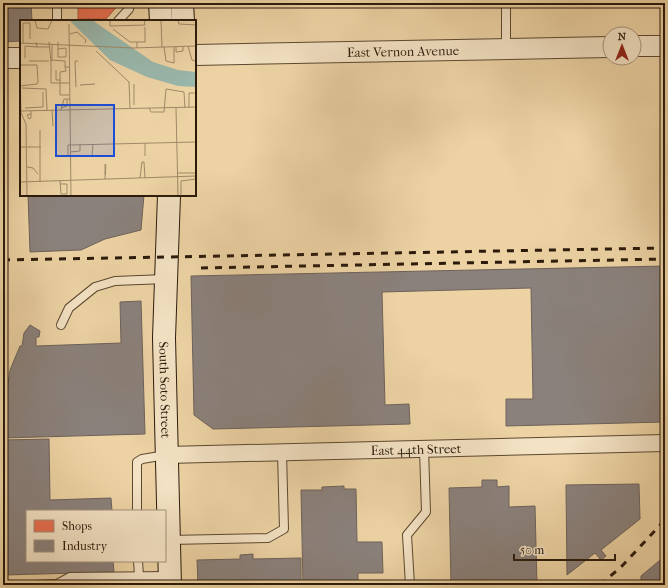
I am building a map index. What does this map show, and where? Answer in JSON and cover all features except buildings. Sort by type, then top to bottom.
[{"type":"main road","points":[[160,3],[160,20]]},
{"type":"main road","points":[[182,3],[183,20]]},
{"type":"main road","name":"South Soto Street","points":[[169,196],[164,338],[167,455],[167,537],[170,580]]},
{"type":"street","points":[[642,46],[665,46]]},
{"type":"street","name":"East Vernon Avenue","points":[[196,55],[602,47]]},
{"type":"street","points":[[3,58],[20,58]]},
{"type":"street","name":"East 44th Street","points":[[167,455],[665,443]]},
{"type":"lane","points":[[57,3],[57,20]]},
{"type":"lane","points":[[119,20],[129,9],[130,3]]},
{"type":"lane","points":[[506,3],[506,49]]},
{"type":"lane","points":[[61,325],[69,308],[95,287],[115,281],[166,279]]},
{"type":"lane","points":[[410,585],[407,535],[426,512],[424,449]]},
{"type":"lane","points":[[167,537],[268,538],[284,530],[282,452]]},
{"type":"lane","points":[[137,510],[137,462],[142,459],[167,455]]},
{"type":"lane","points":[[138,562],[139,576]]},
{"type":"lane","points":[[34,585],[57,584],[70,577],[139,576],[170,580]]},
{"type":"railway","points":[[3,260],[665,248]]},
{"type":"railway","points":[[201,268],[665,259]]},
{"type":"railway","points":[[600,585],[622,566],[665,520]]}]
